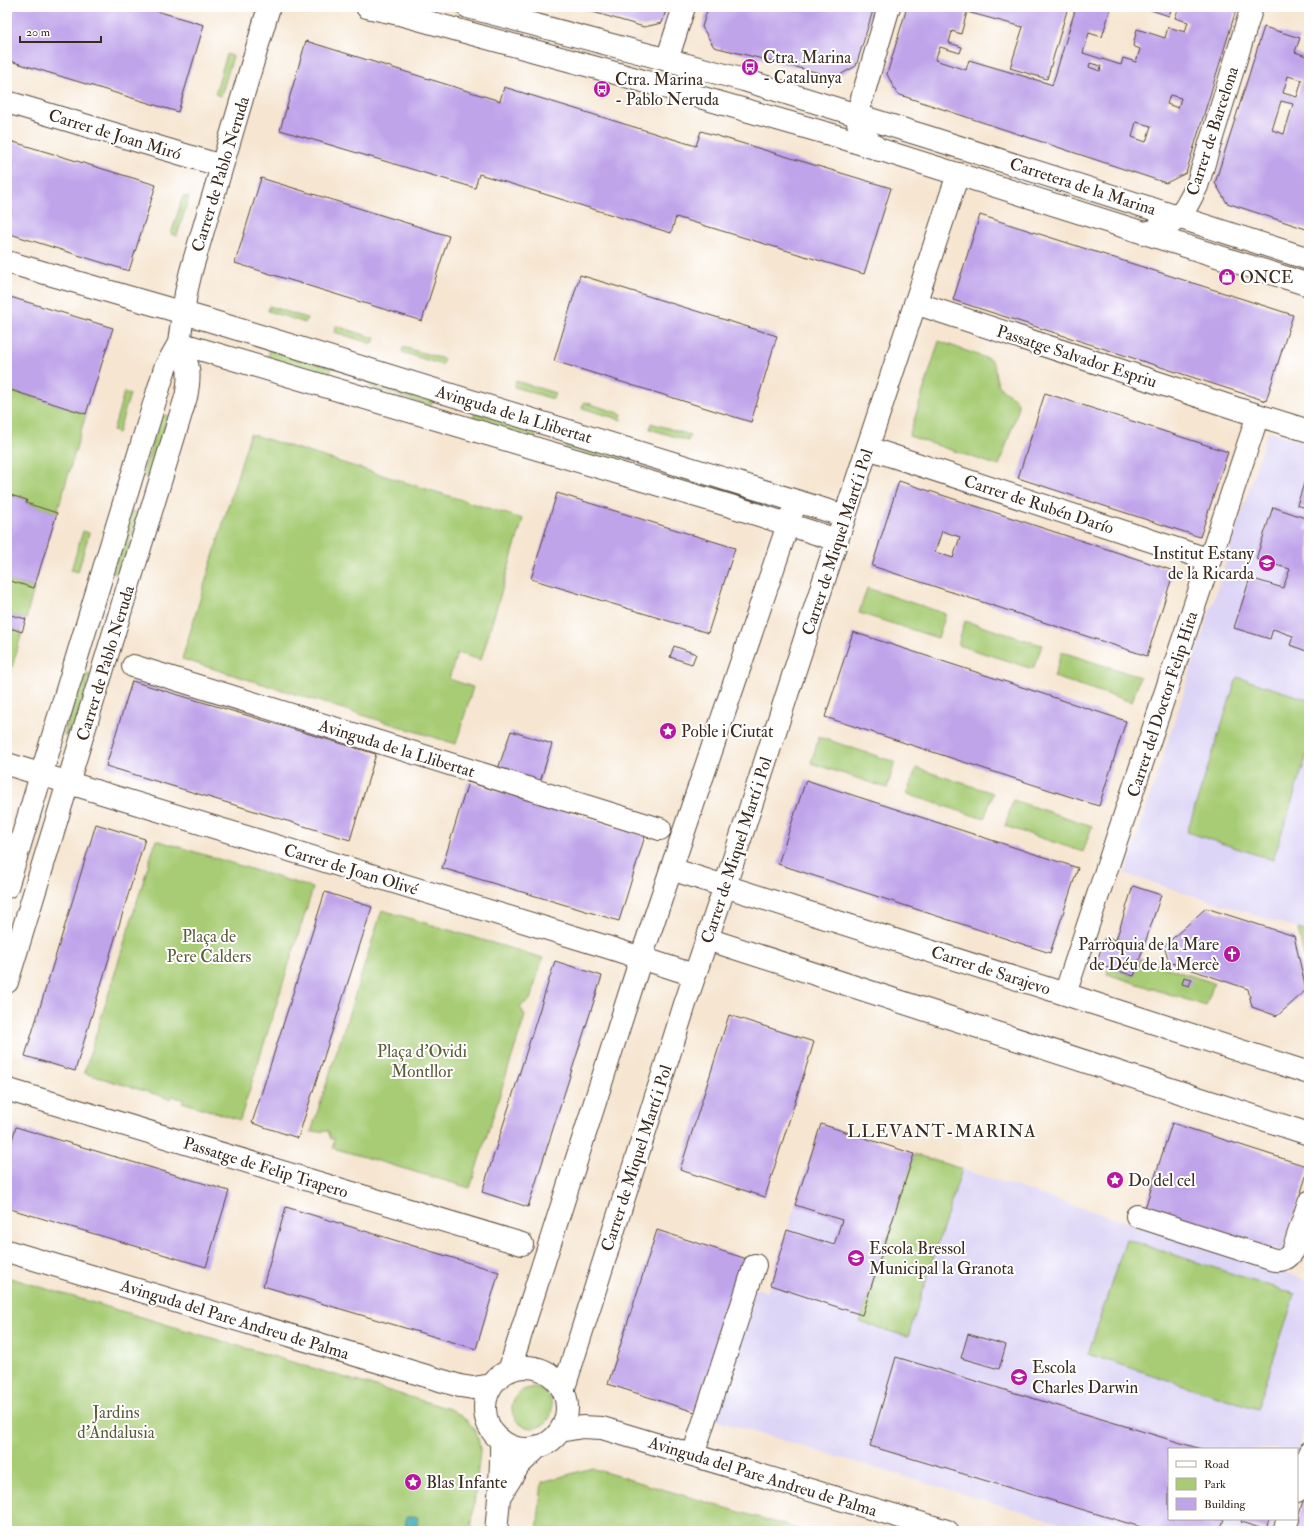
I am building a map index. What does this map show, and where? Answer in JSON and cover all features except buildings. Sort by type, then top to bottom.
[{"type":"street","name":"Carrer de Pablo Neruda","points":[[7,887],[165,368],[179,343],[186,293],[191,271],[269,7]]},
{"type":"street","name":"Carretera de la Marina","points":[[367,7],[409,10],[433,15],[630,77],[958,174],[1309,285]]},
{"type":"street","name":"Carretera de la Marina","points":[[468,7],[744,80],[1180,216],[1309,259]]},
{"type":"street","points":[[667,60],[684,7]]},
{"type":"street","points":[[856,115],[889,7]]},
{"type":"street","name":"Carrer de Barcelona","points":[[1145,233],[1159,230],[1171,225],[1180,216],[1188,204],[1197,186],[1252,7]]},
{"type":"street","name":"Carrer de Joan Miró","points":[[7,102],[222,166]]},
{"type":"street","name":"Carretera de la Marina","points":[[856,115],[856,120],[861,132],[879,150]]},
{"type":"street","name":"Carrer de Miquel Martí i Pol","points":[[565,1397],[694,975],[725,886],[958,174]]},
{"type":"street","name":"Avinguda de la Llibertat","points":[[7,262],[184,313],[845,516]]},
{"type":"street","name":"Passatge Salvador Espriu","points":[[915,303],[1309,431]]},
{"type":"street","name":"Carrer de Pablo Neruda","points":[[7,982],[186,397],[189,369],[179,343]]},
{"type":"street","name":"Avinguda de la Llibertat","points":[[179,343],[789,524],[837,540]]},
{"type":"street","name":"Carrer del Doctor Felip Hita","points":[[1065,994],[1210,560],[1248,412]]},
{"type":"street","name":"Carrer de Rubén Darío","points":[[868,448],[1210,560]]},
{"type":"street","points":[[509,1371],[641,958],[796,501]]},
{"type":"street","name":"Avinguda de la Llibertat","points":[[133,666],[660,829]]},
{"type":"street","name":"Carrer de Joan Olivé","points":[[7,764],[694,975]]},
{"type":"street","name":"Carrer de Sarajevo","points":[[671,869],[1309,1073]]},
{"type":"street","points":[[707,939],[1309,1134]]},
{"type":"street","name":"Passatge de Felip Trapero","points":[[9,1090],[522,1244]]},
{"type":"street","points":[[1138,1216],[1271,1259],[1282,1261],[1288,1258],[1293,1251],[1309,1202]]},
{"type":"street","name":"Avinguda del Pare Andreu de Palma","points":[[8,1251],[460,1386],[473,1388],[492,1385]]},
{"type":"street","points":[[693,1455],[755,1265]]},
{"type":"street","points":[[519,1368],[540,1370],[550,1375],[557,1382],[565,1397],[565,1417],[560,1431],[551,1440],[539,1446],[526,1449],[513,1447],[501,1440],[492,1432],[487,1420],[485,1408],[487,1395],[492,1385],[499,1377],[509,1371],[519,1368]]},
{"type":"street","name":"Avinguda del Pare Andreu de Palma","points":[[460,1386],[470,1392],[485,1408]]},
{"type":"street","name":"Avinguda del Pare Andreu de Palma","points":[[565,1397],[602,1428]]},
{"type":"street","name":"Avinguda del Pare Andreu de Palma","points":[[560,1431],[582,1427],[602,1428],[947,1531]]},
{"type":"street","points":[[496,1531],[502,1464],[501,1440]]},
{"type":"street","points":[[500,1495],[519,1465],[539,1446]]},
{"type":"street","points":[[1298,1488],[1309,1453]]},
{"type":"street","points":[[1284,1531],[1288,1520]]},
{"type":"shaded area","name":"Institut Estany de la Ricarda","points":[[1268,431],[1309,444],[1309,932],[1125,874]]},
{"type":"shaded area","name":"Escola Charles Darwin","points":[[821,1124],[1309,1281],[1309,1417],[1298,1451],[1298,1448],[1168,1448],[1168,1520],[1276,1520],[1272,1531],[1087,1531],[714,1420],[756,1288],[767,1292]]},
{"type":"green space","points":[[227,54],[233,56],[221,96],[215,94]]},
{"type":"green space","points":[[183,196],[189,197],[177,236],[171,234]]},
{"type":"green space","points":[[269,306],[307,318],[305,323],[268,311]]},
{"type":"green space","points":[[336,326],[375,338],[373,344],[334,332]]},
{"type":"green space","points":[[939,341],[991,360],[998,384],[1017,402],[1018,410],[999,466],[909,436]]},
{"type":"green space","points":[[403,347],[444,359],[442,365],[402,352]]},
{"type":"green space","points":[[270,348],[332,368],[329,376],[268,357]]},
{"type":"green space","points":[[371,379],[433,399],[431,406],[368,386]]},
{"type":"green space","points":[[516,381],[555,393],[553,399],[514,387]]},
{"type":"green space","points":[[7,389],[86,414],[57,513],[26,503],[27,500],[7,494]]},
{"type":"green space","points":[[124,392],[130,394],[118,433],[113,431]]},
{"type":"green space","points":[[584,402],[622,414],[621,420],[582,408]]},
{"type":"green space","points":[[475,412],[537,430],[535,438],[473,419]]},
{"type":"green space","points":[[161,414],[168,416],[149,478],[142,476]]},
{"type":"green space","points":[[651,423],[690,435],[688,441],[650,429]]},
{"type":"green space","points":[[250,434],[523,519],[481,660],[457,653],[449,679],[473,687],[456,744],[182,659]]},
{"type":"green space","points":[[568,440],[630,459],[628,467],[565,448]]},
{"type":"green space","points":[[669,470],[731,489],[728,498],[666,479]]},
{"type":"green space","points":[[131,511],[138,513],[120,575],[113,573]]},
{"type":"green space","points":[[83,531],[89,533],[78,572],[71,570]]},
{"type":"green space","points":[[7,580],[34,588],[26,619],[7,614]]},
{"type":"green space","points":[[867,588],[946,614],[938,638],[859,613]]},
{"type":"green space","points":[[965,621],[1042,645],[1033,669],[958,645]]},
{"type":"green space","points":[[7,627],[22,632],[9,678],[7,677]]},
{"type":"green space","points":[[1062,652],[1140,677],[1132,702],[1054,677]]},
{"type":"green space","points":[[82,673],[90,675],[72,737],[64,735]]},
{"type":"green space","points":[[1237,677],[1309,700],[1309,748],[1273,860],[1187,832]]},
{"type":"green space","points":[[819,737],[895,762],[887,788],[811,763]]},
{"type":"green space","points":[[916,768],[993,793],[984,819],[907,794]]},
{"type":"green space","points":[[1013,800],[1092,826],[1083,852],[1005,826]]},
{"type":"green space","name":"Plaça de Pere Calders","points":[[156,840],[313,888],[240,1120],[182,1102],[184,1100],[172,1096],[171,1099],[84,1073]]},
{"type":"green space","name":"Plaça d'Ovidi Montllor","points":[[382,910],[543,958],[530,1000],[520,1006],[525,1016],[470,1188],[333,1148],[334,1138],[331,1139],[328,1131],[311,1132]]},
{"type":"green space","points":[[1298,929],[1309,932],[1309,984]]},
{"type":"green space","points":[[1140,959],[1214,983],[1206,1006],[1107,974],[1109,968],[1134,976]]},
{"type":"green space","points":[[914,1154],[962,1169],[908,1337],[860,1322]]},
{"type":"green space","points":[[1126,1239],[1295,1294],[1257,1409],[1088,1354]]},
{"type":"green space","name":"Jardins d'Andalusia","points":[[7,1277],[450,1409],[468,1421],[478,1437],[480,1451],[471,1531],[7,1531]]},
{"type":"green space","points":[[532,1388],[540,1390],[546,1394],[550,1400],[552,1408],[550,1416],[546,1422],[540,1426],[532,1428],[524,1426],[518,1422],[514,1416],[512,1408],[514,1400],[518,1394],[524,1390]]},
{"type":"green space","points":[[592,1468],[804,1531],[537,1531],[542,1482]]},
{"type":"water","points":[[406,1517],[418,1517],[417,1531],[405,1531]]},
{"type":"place","name":"Ctra. Marina - Catalunya","points":[[750,67]]},
{"type":"place","name":"Ctra. Marina - Pablo Neruda","points":[[602,89]]},
{"type":"place","name":"ONCE","points":[[1227,277]]},
{"type":"place","name":"Institut Estany de la Ricarda","points":[[1267,563]]},
{"type":"place","name":"Poble i Ciutat","points":[[668,731]]},
{"type":"place","name":"Parròquia de la Mare de Déu de la Mercè","points":[[1232,954]]},
{"type":"place","name":"Do del cel","points":[[1115,1180]]},
{"type":"place","name":"Escola Bressol Municipal la Granota","points":[[856,1258]]},
{"type":"place","name":"Escola Charles Darwin","points":[[1019,1377]]},
{"type":"place","name":"Blas Infante","points":[[413,1482]]},
{"type":"district","name":"LLEVANT-MARINA","points":[[942,1131]]}]
